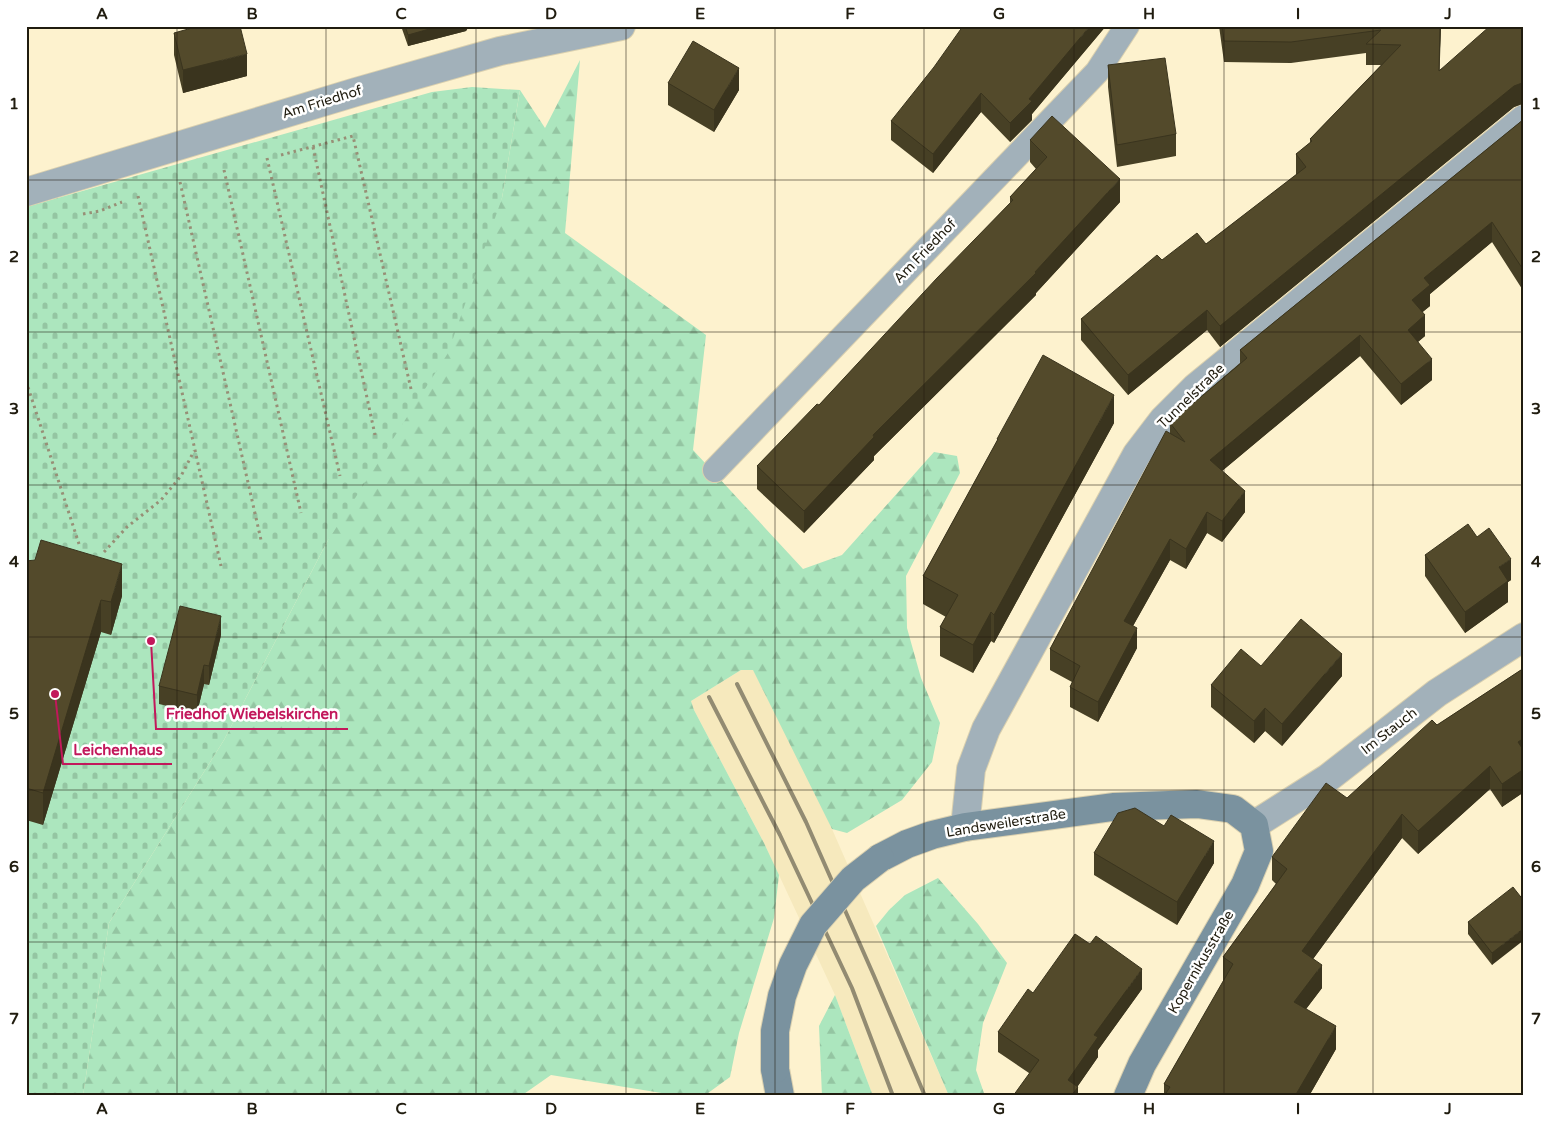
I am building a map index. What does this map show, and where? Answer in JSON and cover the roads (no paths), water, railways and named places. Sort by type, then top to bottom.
[{"type":"street","name":"Am Friedhof","points":[[26,192],[346,95],[490,54],[621,26]]},
{"type":"street","name":"Tunnelstraße","points":[[965,827],[971,769],[986,729],[1137,454],[1163,420],[1196,387],[1236,353],[1524,118]]},
{"type":"street","name":"Im Stauch","points":[[1254,825],[1328,778],[1437,693],[1522,643]]},
{"type":"street","name":"Landsweilerstraße","points":[[780,1096],[775,1069],[775,1031],[782,996],[793,965],[812,925],[853,879],[880,858],[907,844],[932,835],[965,827],[1113,808],[1197,804],[1233,809],[1254,825]]},
{"type":"street","name":"Kopernikusstraße","points":[[1128,1096],[1142,1064],[1245,885],[1259,851],[1254,825]]},
{"type":"lane","name":"Am Friedhof","points":[[715,470],[1097,72],[1127,26]]},
{"type":"railway","points":[[737,684],[806,822],[925,1096]]},
{"type":"railway","points":[[709,697],[780,835],[852,988],[893,1096]]},
{"type":"place","name":"Friedhof Wiebelskirchen","points":[[151,641]]},
{"type":"place","name":"Leichenhaus","points":[[55,694]]}]
